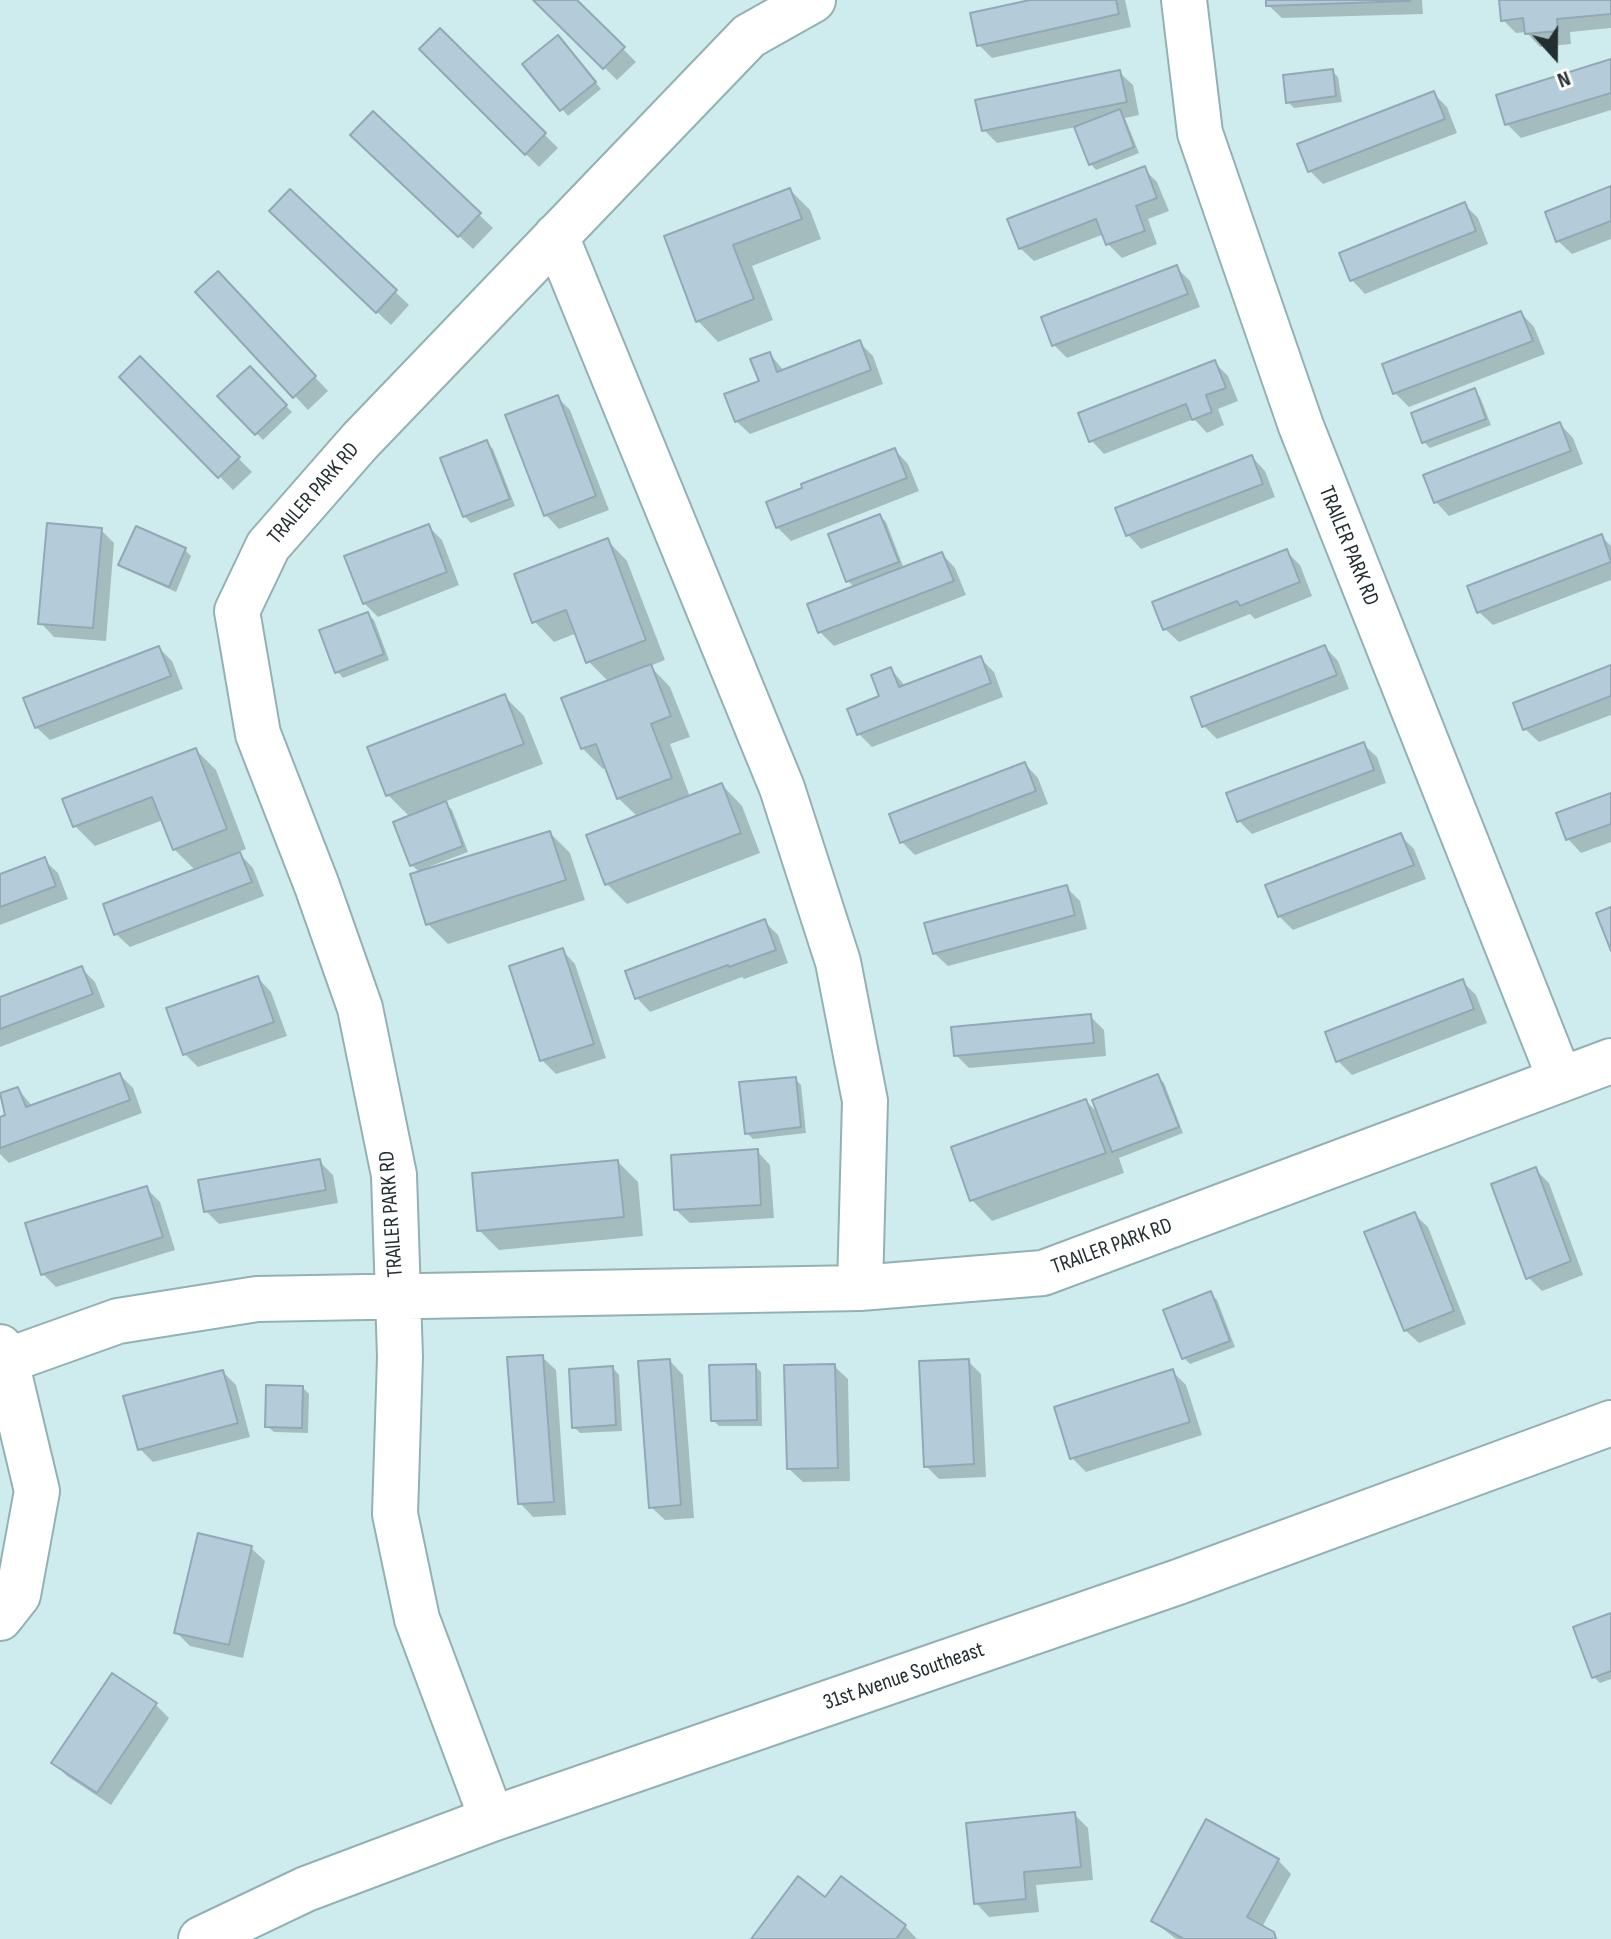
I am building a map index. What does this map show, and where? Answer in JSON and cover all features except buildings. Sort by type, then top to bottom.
[{"type":"street","name":"TRAILER PARK RD","points":[[492,1819],[417,1619],[395,1514],[400,1357],[394,1175],[360,1008],[258,734],[237,611],[268,546],[360,441],[749,36],[813,0]]},
{"type":"street","name":"TRAILER PARK RD","points":[[1184,0],[1200,133],[1301,426],[1560,1079]]},
{"type":"street","points":[[556,236],[782,788],[838,962],[865,1101],[860,1288]]},
{"type":"street","name":"TRAILER PARK RD","points":[[0,1618],[18,1595],[37,1491],[3,1354],[118,1321],[257,1299],[860,1288],[1043,1273],[1611,1061]]},
{"type":"street","name":"31st Avenue Southeast","points":[[201,1939],[306,1889],[492,1819],[1178,1582],[1611,1423]]}]
